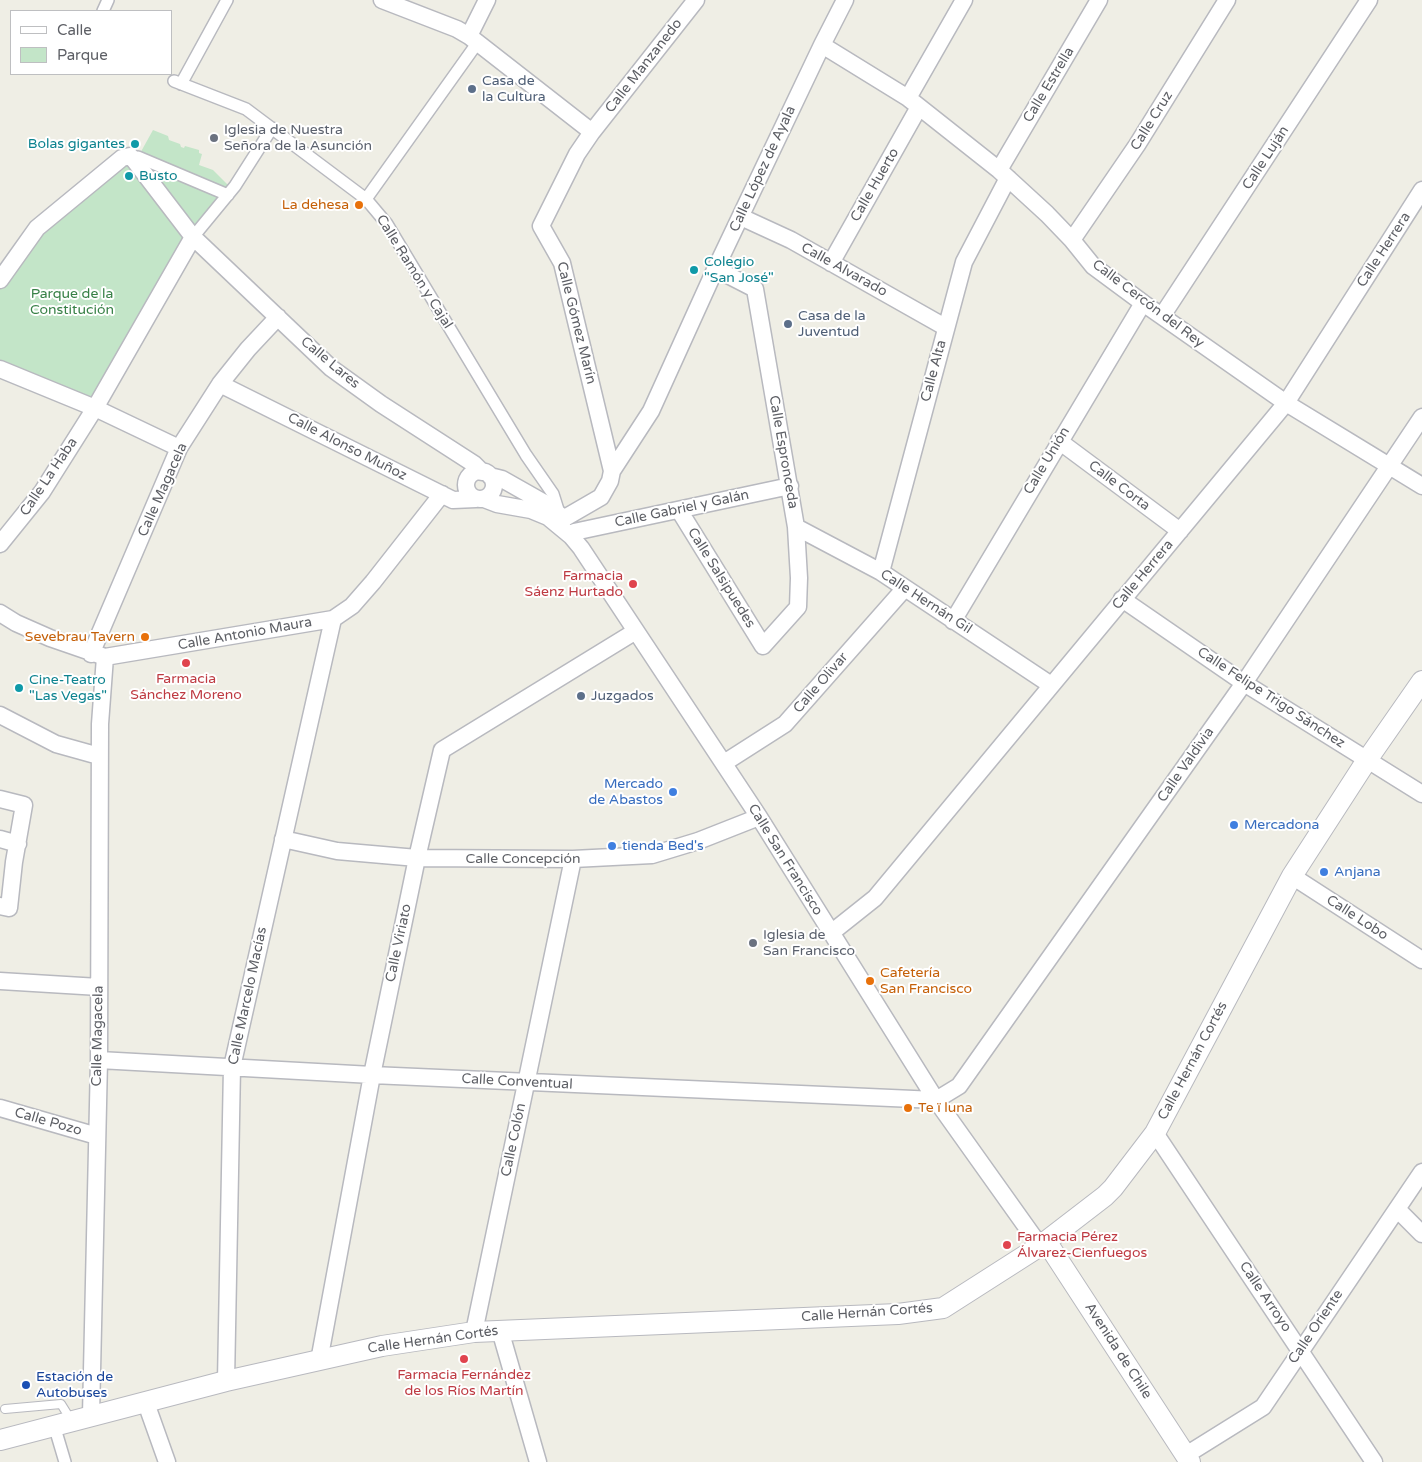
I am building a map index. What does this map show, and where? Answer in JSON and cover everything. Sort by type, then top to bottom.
[{"type":"street","name":"Calle Ramón y Cajal","points":[[227,0],[177,82],[246,109],[366,199],[387,224],[526,454],[553,494],[562,517]]},
{"type":"street","points":[[382,0],[448,26],[473,39],[592,132]]},
{"type":"street","points":[[366,199],[473,39],[486,0]]},
{"type":"street","name":"Calle Manzanedo","points":[[592,132],[696,0]]},
{"type":"street","name":"Calle López de Ayala","points":[[612,471],[651,411],[716,269],[845,0]]},
{"type":"street","name":"Calle Huerto","points":[[831,263],[914,103],[964,0]]},
{"type":"street","name":"Calle Estrella","points":[[1004,174],[1099,0]]},
{"type":"street","name":"Calle Cruz","points":[[1072,240],[1138,145],[1227,0]]},
{"type":"street","name":"Calle Luján","points":[[1162,316],[1369,0]]},
{"type":"street","name":"Calle Cercón del Rey","points":[[822,45],[914,103],[1004,174],[1072,240],[1093,266],[1143,303],[1286,403],[1422,486]]},
{"type":"street","points":[[95,408],[193,237],[228,195],[272,128]]},
{"type":"street","name":"Calle Gómez Marín","points":[[592,132],[578,154],[541,226],[562,263],[612,471]]},
{"type":"street","points":[[0,280],[5,266],[37,228],[122,158],[130,156],[193,237]]},
{"type":"street","points":[[138,157],[228,195]]},
{"type":"street","name":"Calle Alta","points":[[881,572],[945,327],[964,262],[1004,174]]},
{"type":"street","name":"Calle Herrera","points":[[831,933],[875,898],[1286,403],[1422,190]]},
{"type":"street","name":"Calle Alvarado","points":[[741,217],[791,240],[945,327]]},
{"type":"street","name":"Calle Lares","points":[[193,237],[331,368],[486,474],[502,479],[548,505],[562,517],[574,532],[581,548]]},
{"type":"street","name":"Calle Espronceda","points":[[716,269],[755,289],[796,527],[799,578],[798,607],[763,646]]},
{"type":"street","name":"Calle Unión","points":[[953,621],[1143,303]]},
{"type":"street","name":"Calle Magacela","points":[[92,1415],[99,1060],[100,756],[98,656],[179,448],[220,384],[248,348],[278,317]]},
{"type":"street","points":[[0,369],[95,408],[179,448]]},
{"type":"street","name":"Calle Alonso Muñoz","points":[[220,384],[453,500],[480,499],[531,510],[548,517],[571,536],[581,548]]},
{"type":"street","name":"Calle La Haba","points":[[0,544],[42,492],[95,408]]},
{"type":"street","name":"Calle Valdivia","points":[[936,1100],[959,1086],[1244,683],[1422,417]]},
{"type":"street","name":"Calle Corta","points":[[1059,441],[1180,531]]},
{"type":"street","points":[[562,517],[601,497],[610,481],[612,471]]},
{"type":"street","points":[[473,474],[486,474],[493,480],[494,490],[488,497],[480,499],[469,494],[467,480],[473,474]]},
{"type":"street","name":"Calle Gabriel y Galán","points":[[574,532],[790,486]]},
{"type":"street","name":"Calle Antonio Maura","points":[[98,656],[333,619],[352,606],[374,582],[442,494]]},
{"type":"street","points":[[601,497],[605,525]]},
{"type":"street","name":"Calle Salsipuedes","points":[[679,510],[763,646]]},
{"type":"street","name":"Calle Hernán Gil","points":[[796,527],[881,572],[1052,686]]},
{"type":"street","name":"Calle San Francisco","points":[[581,548],[759,818],[936,1100],[1043,1243]]},
{"type":"street","name":"Calle Olivar","points":[[724,764],[785,724],[905,588]]},
{"type":"street","name":"Calle Felipe Trigo Sánchez","points":[[1122,599],[1244,683],[1422,794]]},
{"type":"street","points":[[0,613],[16,623],[50,638],[98,656]]},
{"type":"street","name":"Calle Marcelo Macías","points":[[226,1381],[232,1067],[333,619]]},
{"type":"street","name":"Calle Viriato","points":[[318,1360],[372,1076],[417,858],[442,750],[636,631]]},
{"type":"street","name":"Calle Hernán Cortés","points":[[0,1440],[226,1381],[318,1360],[382,1346],[474,1332],[898,1314],[943,1308],[1043,1243],[1107,1194],[1155,1133],[1292,876],[1367,760],[1422,681]]},
{"type":"street","points":[[0,716],[56,744],[100,756]]},
{"type":"street","points":[[0,799],[24,805],[18,844],[7,860],[9,908],[0,906]]},
{"type":"street","name":"Calle Concepción","points":[[283,839],[337,851],[417,858],[573,859],[652,856],[698,842],[759,818]]},
{"type":"street","points":[[0,839],[18,844]]},
{"type":"street","name":"Calle Colón","points":[[474,1332],[573,859]]},
{"type":"street","name":"Calle Lobo","points":[[1292,876],[1422,960]]},
{"type":"street","points":[[0,981],[99,987]]},
{"type":"street","name":"Calle Conventual","points":[[99,1060],[372,1076],[936,1100]]},
{"type":"street","name":"Calle Pozo","points":[[0,1108],[97,1136]]},
{"type":"street","name":"Calle Arroyo","points":[[1155,1133],[1374,1462]]},
{"type":"street","name":"Calle Oriente","points":[[1188,1458],[1263,1407],[1422,1172]]},
{"type":"street","points":[[1397,1210],[1422,1234]]},
{"type":"street","name":"Avenida de Chile","points":[[1043,1243],[1188,1458]]},
{"type":"street","points":[[500,1330],[538,1462]]},
{"type":"street","points":[[146,1403],[167,1462]]},
{"type":"street","points":[[63,1423],[65,1462]]},
{"type":"lane","points":[[5,1410],[61,1404],[63,1423]]},
{"type":"green space","name":"Parque de la Constitución","points":[[153,130],[168,136],[169,140],[180,144],[181,147],[184,148],[185,146],[199,150],[199,153],[202,154],[199,165],[213,170],[230,187],[193,237],[95,408],[0,369],[0,280],[37,228],[122,158],[138,157]]},
{"type":"place","name":"Casa de la Cultura","points":[[472,89]]},
{"type":"place","name":"Iglesia de Nuestra Señora de la Asunción","points":[[214,138]]},
{"type":"place","name":"Bolas gigantes","points":[[135,144]]},
{"type":"place","name":"Busto","points":[[129,176]]},
{"type":"place","name":"La dehesa","points":[[359,205]]},
{"type":"place","name":"Colegio \"San José\"","points":[[694,270]]},
{"type":"place","name":"Casa de la Juventud","points":[[788,324]]},
{"type":"place","name":"Farmacia Sáenz Hurtado","points":[[633,584]]},
{"type":"place","name":"Sevebrau Tavern","points":[[145,637]]},
{"type":"place","name":"Farmacia Sánchez Moreno","points":[[186,663]]},
{"type":"place","name":"Cine-Teatro \"Las Vegas\"","points":[[19,688]]},
{"type":"place","name":"Juzgados","points":[[581,696]]},
{"type":"place","name":"Mercado de Abastos","points":[[673,792]]},
{"type":"place","name":"Mercadona","points":[[1234,825]]},
{"type":"place","name":"tienda Bed's","points":[[612,846]]},
{"type":"place","name":"Anjana","points":[[1324,872]]},
{"type":"place","name":"Iglesia de San Francisco","points":[[753,943]]},
{"type":"place","name":"Cafetería San Francisco","points":[[870,981]]},
{"type":"place","name":"Te ï luna","points":[[908,1108]]},
{"type":"place","name":"Farmacia Pérez Álvarez-Cienfuegos","points":[[1007,1245]]},
{"type":"place","name":"Farmacia Fernández de los Ríos Martín","points":[[464,1359]]},
{"type":"place","name":"Estación de Autobuses","points":[[26,1385]]}]
